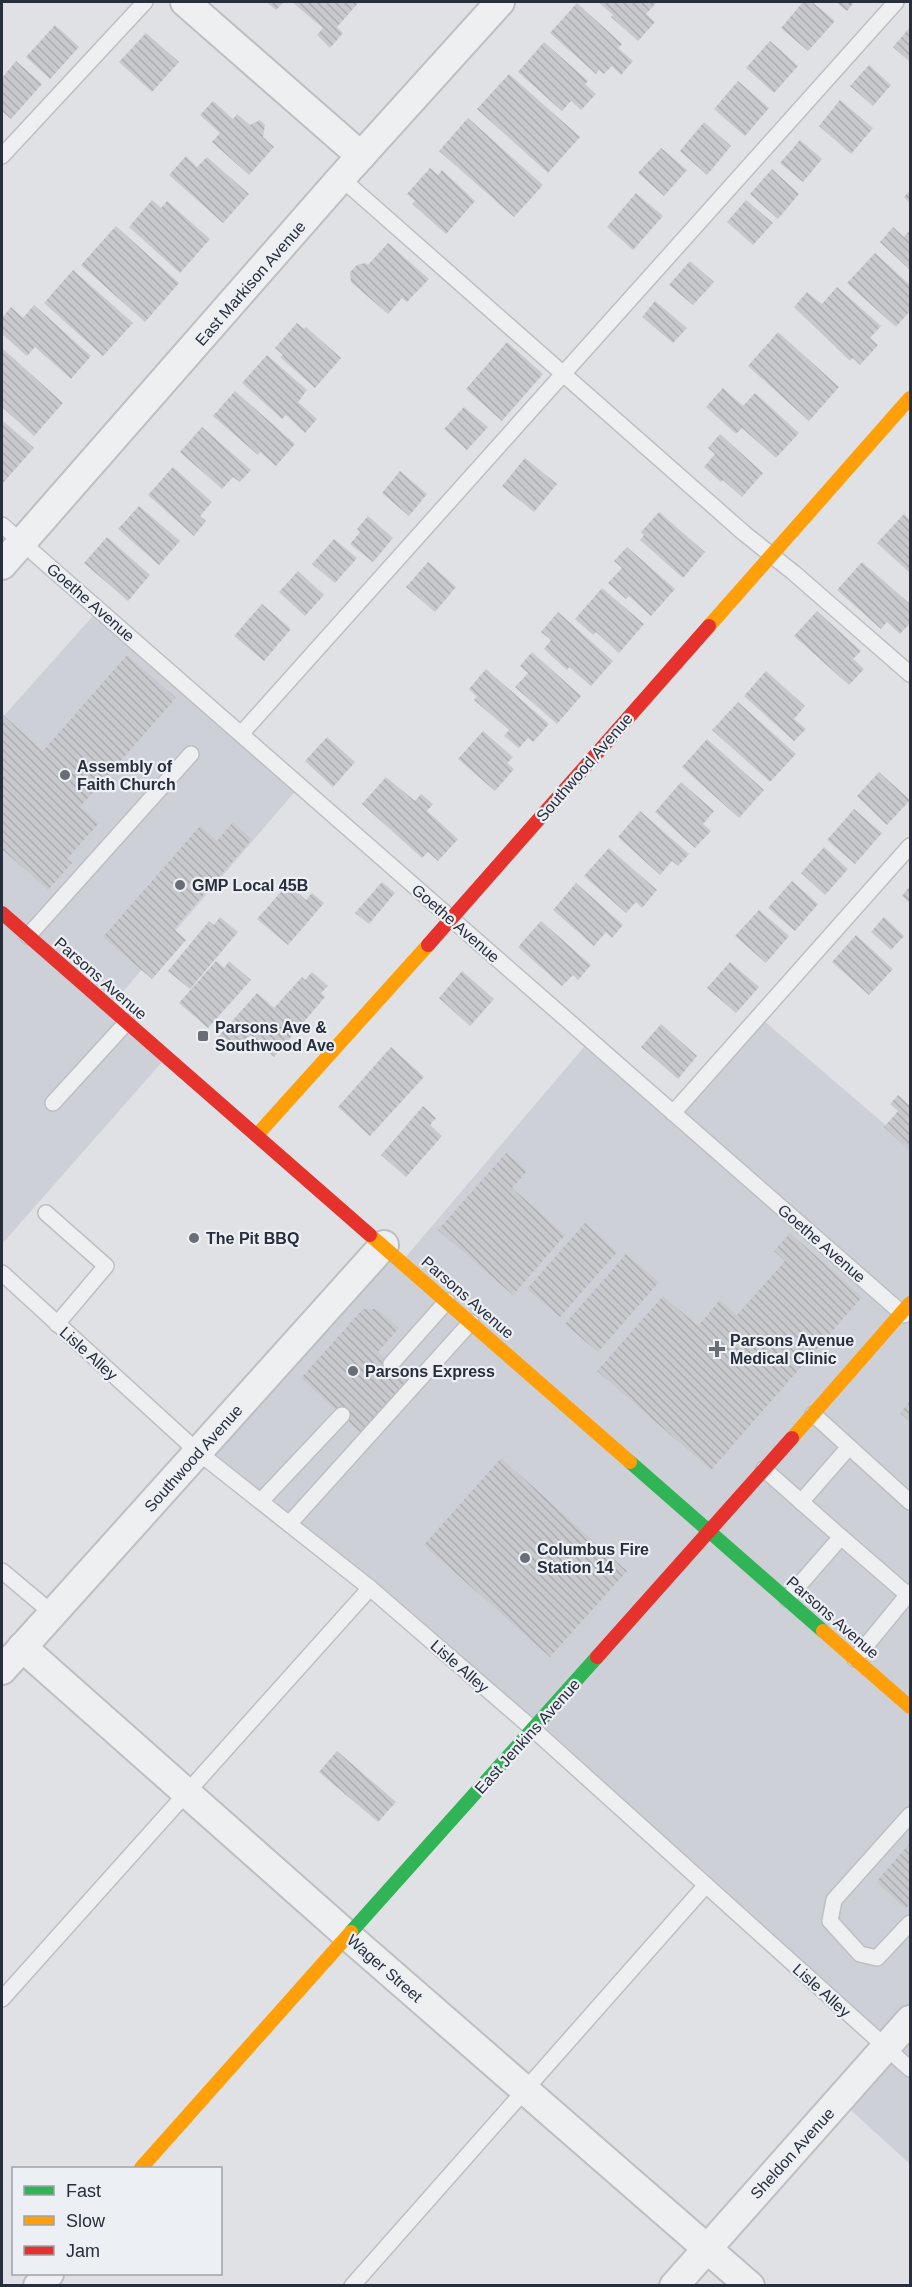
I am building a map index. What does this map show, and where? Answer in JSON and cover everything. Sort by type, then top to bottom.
[{"type":"street","points":[[185,2],[361,156]]},
{"type":"street","name":"East Markison Avenue","points":[[2,565],[12,533],[341,178],[500,2]]},
{"type":"street","name":"Southwood Avenue","points":[[257,1135],[451,919],[910,398]]},
{"type":"street","name":"Parsons Avenue","points":[[2,913],[910,1707]]},
{"type":"street","name":"Southwood Avenue","points":[[2,1670],[384,1245]]},
{"type":"street","name":"East Jenkins Avenue","points":[[143,2167],[764,1468],[908,1312]]},
{"type":"street","name":"Wager Street","points":[[22,1647],[347,1935],[708,2247],[750,2286]]},
{"type":"street","name":"Sheldon Avenue","points":[[674,2286],[910,2020]]},
{"type":"lane","points":[[2,156],[145,2]]},
{"type":"lane","points":[[240,734],[896,2]]},
{"type":"lane","points":[[341,178],[910,675]]},
{"type":"lane","name":"Goethe Avenue","points":[[12,533],[674,1113],[908,1312]]},
{"type":"lane","points":[[28,936],[191,754]]},
{"type":"lane","points":[[674,1113],[910,846]]},
{"type":"lane","points":[[53,1103],[127,1022]]},
{"type":"lane","points":[[46,1213],[106,1266],[57,1324]]},
{"type":"lane","name":"Lisle Alley","points":[[2,1273],[198,1452],[370,1588],[533,1730],[910,2069]]},
{"type":"lane","points":[[391,1364],[447,1301]]},
{"type":"lane","points":[[289,1524],[471,1322]]},
{"type":"lane","points":[[813,1414],[910,1502]]},
{"type":"lane","points":[[261,1501],[342,1415]]},
{"type":"lane","points":[[801,1502],[849,1447]]},
{"type":"lane","points":[[764,1468],[909,1594],[855,1659]]},
{"type":"lane","points":[[787,1599],[841,1537]]},
{"type":"lane","points":[[2,1571],[52,1613]]},
{"type":"lane","points":[[2,1999],[370,1588]]},
{"type":"lane","points":[[910,1815],[834,1900],[831,1922],[860,1954],[877,1958],[910,1923]]},
{"type":"lane","points":[[352,2286],[706,1885]]},
{"type":"shaded area","points":[[100,608],[305,780],[114,1002],[169,1054],[2,1244],[2,718]]},
{"type":"shaded area","points":[[763,1020],[910,1146],[910,2164],[843,2103],[885,2054],[706,1885],[194,1447],[380,1235],[404,1259],[590,1040],[678,1112]]},
{"type":"building","points":[[266,2],[284,2],[276,10]]},
{"type":"building","points":[[292,2],[359,2],[337,27],[343,33],[330,48],[317,35],[323,28]]},
{"type":"building","points":[[598,2],[657,2],[646,14],[655,22],[638,41]]},
{"type":"building","points":[[803,2],[812,2],[835,21],[808,51],[781,28]]},
{"type":"building","points":[[836,2],[854,2],[847,11]]},
{"type":"building","points":[[577,3],[622,44],[618,48],[633,61],[621,75],[612,66],[604,74],[599,70],[596,74],[550,33]]},
{"type":"building","points":[[55,25],[79,47],[50,79],[26,57]]},
{"type":"building","points":[[910,27],[910,62],[893,47]]},
{"type":"building","points":[[146,33],[179,62],[152,92],[119,62]]},
{"type":"building","points":[[770,41],[798,66],[774,93],[746,68]]},
{"type":"building","points":[[544,42],[588,81],[585,84],[596,94],[581,110],[571,101],[562,111],[518,72]]},
{"type":"building","points":[[16,61],[42,84],[11,119],[2,111],[2,78]]},
{"type":"building","points":[[869,65],[891,85],[873,106],[850,86]]},
{"type":"building","points":[[509,74],[580,137],[548,173],[477,109]]},
{"type":"building","points":[[738,81],[769,108],[745,136],[714,109]]},
{"type":"building","points":[[840,100],[873,128],[851,154],[819,126]]},
{"type":"building","points":[[213,101],[233,119],[237,114],[250,125],[260,120],[265,125],[263,137],[274,147],[249,175],[212,142],[220,133],[200,115]]},
{"type":"building","points":[[468,118],[543,185],[514,217],[439,151]]},
{"type":"building","points":[[704,122],[731,146],[707,175],[680,151]]},
{"type":"building","points":[[800,140],[822,159],[803,182],[780,163]]},
{"type":"building","points":[[661,148],[687,170],[664,196],[638,173]]},
{"type":"building","points":[[186,156],[197,167],[207,157],[249,194],[223,223],[169,175]]},
{"type":"building","points":[[430,168],[438,175],[442,170],[475,201],[446,234],[412,204],[415,201],[407,194]]},
{"type":"building","points":[[772,169],[799,194],[778,219],[750,194]]},
{"type":"building","points":[[910,190],[910,204],[904,197]]},
{"type":"building","points":[[636,193],[663,216],[633,250],[607,227]]},
{"type":"building","points":[[152,200],[161,208],[167,201],[210,239],[180,273],[129,227]]},
{"type":"building","points":[[746,200],[773,223],[753,245],[727,222]]},
{"type":"building","points":[[116,226],[179,283],[145,322],[81,265]]},
{"type":"building","points":[[893,227],[904,237],[910,230],[910,270],[880,242]]},
{"type":"building","points":[[388,243],[429,279],[407,302],[402,298],[388,314],[351,282],[350,272],[357,265],[365,263],[368,265]]},
{"type":"building","points":[[875,253],[910,285],[910,311],[896,327],[847,283]]},
{"type":"building","points":[[690,261],[714,282],[693,305],[669,285]]},
{"type":"building","points":[[73,270],[133,323],[103,356],[44,303]]},
{"type":"building","points":[[837,287],[881,326],[870,338],[878,345],[860,365],[853,358],[850,361],[794,307],[807,292],[822,304]]},
{"type":"building","points":[[655,301],[687,328],[673,343],[642,317]]},
{"type":"building","points":[[34,305],[91,356],[71,379],[35,347],[27,356],[2,334],[2,318],[11,307],[23,318]]},
{"type":"building","points":[[297,323],[304,329],[306,327],[341,358],[315,388],[280,357],[283,355],[275,348]]},
{"type":"building","points":[[778,332],[839,387],[809,421],[748,366]]},
{"type":"building","points":[[507,342],[543,374],[502,421],[466,389]]},
{"type":"building","points":[[2,348],[63,403],[34,436],[2,407]]},
{"type":"building","points":[[267,355],[307,390],[298,402],[317,419],[305,433],[286,415],[282,419],[242,383]]},
{"type":"building","points":[[723,388],[743,406],[755,393],[799,433],[776,458],[742,428],[736,434],[706,407]]},
{"type":"building","points":[[235,391],[295,444],[276,466],[260,452],[258,455],[213,416]]},
{"type":"building","points":[[464,407],[488,427],[467,450],[444,429]]},
{"type":"building","points":[[2,420],[34,448],[2,484]]},
{"type":"building","points":[[202,427],[251,470],[240,482],[233,477],[222,489],[180,452]]},
{"type":"building","points":[[720,434],[763,473],[742,497],[704,467],[715,454],[708,448]]},
{"type":"building","points":[[525,458],[557,484],[534,512],[502,486]]},
{"type":"building","points":[[173,467],[212,502],[200,516],[206,521],[194,536],[148,495]]},
{"type":"building","points":[[400,471],[427,494],[409,516],[382,493]]},
{"type":"building","points":[[139,506],[180,541],[159,565],[118,529]]},
{"type":"building","points":[[659,512],[705,552],[683,578],[640,540],[644,535],[641,532]]},
{"type":"building","points":[[904,514],[910,520],[910,573],[877,543]]},
{"type":"building","points":[[368,516],[393,538],[373,562],[350,544],[360,532],[357,529]]},
{"type":"building","points":[[107,537],[150,575],[128,601],[84,563]]},
{"type":"building","points":[[334,539],[357,558],[335,583],[312,564]]},
{"type":"building","points":[[627,547],[675,589],[651,616],[629,596],[626,599],[608,583],[622,568],[614,561]]},
{"type":"building","points":[[428,562],[456,587],[435,612],[406,587]]},
{"type":"building","points":[[862,562],[910,604],[910,623],[900,634],[887,622],[881,629],[837,590]]},
{"type":"building","points":[[298,571],[324,595],[305,616],[279,592]]},
{"type":"building","points":[[602,588],[644,624],[619,653],[596,632],[593,635],[575,619]]},
{"type":"building","points":[[262,604],[291,629],[264,661],[234,636]]},
{"type":"building","points":[[817,611],[861,651],[853,659],[864,669],[849,685],[794,636]]},
{"type":"building","points":[[558,612],[613,661],[591,686],[569,667],[567,670],[544,649],[551,640],[541,632]]},
{"type":"building","points":[[532,652],[581,696],[557,724],[515,687],[528,673],[520,666]]},
{"type":"building","name":"Assembly of Faith Church","points":[[127,655],[176,698],[80,807],[99,823],[67,859],[72,863],[48,890],[2,849],[2,714],[43,751]]},
{"type":"building","points":[[486,669],[549,724],[533,742],[528,738],[519,748],[504,736],[509,730],[474,700],[477,697],[469,689]]},
{"type":"building","points":[[766,671],[805,706],[794,719],[806,729],[794,741],[744,696]]},
{"type":"building","points":[[738,702],[796,754],[770,782],[712,730]]},
{"type":"building","points":[[483,731],[513,757],[507,763],[514,769],[495,791],[458,759]]},
{"type":"building","points":[[327,737],[355,762],[333,787],[305,761]]},
{"type":"building","points":[[707,739],[764,790],[739,818],[682,767]]},
{"type":"building","points":[[879,772],[910,800],[887,825],[857,796]]},
{"type":"building","points":[[386,777],[415,801],[421,794],[433,804],[427,811],[458,839],[438,861],[428,852],[422,858],[362,804]]},
{"type":"building","points":[[681,782],[714,811],[703,824],[711,831],[695,848],[655,812]]},
{"type":"building","points":[[854,809],[882,833],[855,864],[827,840]]},
{"type":"building","points":[[640,811],[689,854],[678,866],[672,861],[660,875],[618,837]]},
{"type":"building","name":"GMP Local 45B","points":[[233,822],[252,839],[174,929],[186,940],[152,979],[103,937],[200,826],[217,841]]},
{"type":"building","points":[[824,847],[848,869],[825,895],[801,873]]},
{"type":"building","points":[[609,848],[657,890],[642,908],[636,902],[626,913],[584,876]]},
{"type":"building","points":[[792,881],[818,904],[795,931],[768,908]]},
{"type":"building","points":[[382,882],[395,893],[369,924],[355,913]]},
{"type":"building","points":[[576,883],[623,925],[612,938],[606,932],[594,946],[553,910]]},
{"type":"building","points":[[288,884],[306,900],[312,893],[324,903],[288,945],[257,919]]},
{"type":"building","points":[[910,886],[910,903],[902,896]]},
{"type":"building","points":[[759,910],[789,936],[766,963],[735,936]]},
{"type":"building","points":[[220,917],[238,932],[190,989],[168,971],[209,921],[214,925]]},
{"type":"building","points":[[884,917],[904,936],[891,950],[871,932]]},
{"type":"building","points":[[541,921],[591,965],[578,980],[573,975],[562,986],[518,947]]},
{"type":"building","points":[[856,935],[893,969],[869,995],[832,962]]},
{"type":"building","points":[[216,961],[224,968],[229,961],[251,980],[208,1028],[179,1003]]},
{"type":"building","points":[[730,962],[759,987],[736,1013],[707,988]]},
{"type":"building","points":[[462,971],[494,999],[470,1026],[439,998]]},
{"type":"building","points":[[312,972],[328,986],[321,993],[325,997],[274,1057],[250,1035],[235,1052],[218,1037],[257,993],[274,1008],[302,977],[305,980]]},
{"type":"building","points":[[661,1024],[697,1056],[678,1079],[641,1047]]},
{"type":"building","points":[[391,1047],[424,1077],[370,1136],[338,1107]]},
{"type":"building","points":[[898,1095],[910,1106],[910,1151],[884,1127],[898,1111],[890,1104]]},
{"type":"building","points":[[423,1106],[436,1118],[430,1125],[442,1136],[406,1177],[381,1155]]},
{"type":"building","points":[[506,1153],[527,1171],[512,1188],[565,1235],[513,1295],[438,1230]]},
{"type":"building","points":[[585,1223],[617,1252],[560,1317],[527,1289]]},
{"type":"building","name":"Parsons Avenue Medical Clinic","points":[[790,1233],[862,1297],[711,1470],[597,1371],[663,1296],[698,1326],[720,1300],[737,1315],[785,1261],[774,1251]]},
{"type":"building","points":[[626,1254],[659,1282],[598,1352],[565,1324]]},
{"type":"building","name":"Parsons Express","points":[[363,1309],[377,1309],[399,1328],[378,1352],[408,1380],[361,1433],[301,1378]]},
{"type":"building","points":[[910,1401],[910,1422],[900,1413]]},
{"type":"building","name":"Columbus Fire Station 14","points":[[501,1458],[627,1571],[550,1657],[424,1545]]},
{"type":"building","points":[[337,1751],[396,1802],[378,1822],[319,1772]]},
{"type":"building","points":[[910,1843],[910,1903],[906,1909],[876,1882]]},
{"type":"traffic: fast","points":[[630,1462],[823,1631]]},
{"type":"traffic: fast","points":[[351,1932],[597,1657]]},
{"type":"traffic: slow","points":[[709,626],[910,398]]},
{"type":"traffic: slow","points":[[257,1135],[428,945]]},
{"type":"traffic: slow","points":[[370,1235],[630,1462]]},
{"type":"traffic: slow","points":[[792,1438],[910,1303]]},
{"type":"traffic: slow","points":[[823,1631],[910,1707]]},
{"type":"traffic: slow","points":[[142,2167],[351,1932]]},
{"type":"traffic: jam","points":[[428,945],[709,626]]},
{"type":"traffic: jam","points":[[2,913],[370,1235]]},
{"type":"traffic: jam","points":[[597,1657],[792,1438]]},
{"type":"place","name":"Assembly of Faith Church","points":[[65,775]]},
{"type":"place","name":"GMP Local 45B","points":[[180,885]]},
{"type":"place","name":"Parsons Ave & Southwood Ave","points":[[203,1036]]},
{"type":"place","name":"The Pit BBQ","points":[[194,1238]]},
{"type":"place","name":"Parsons Avenue Medical Clinic","points":[[717,1349]]},
{"type":"place","name":"Parsons Express","points":[[353,1371]]},
{"type":"place","name":"Columbus Fire Station 14","points":[[525,1558]]}]
